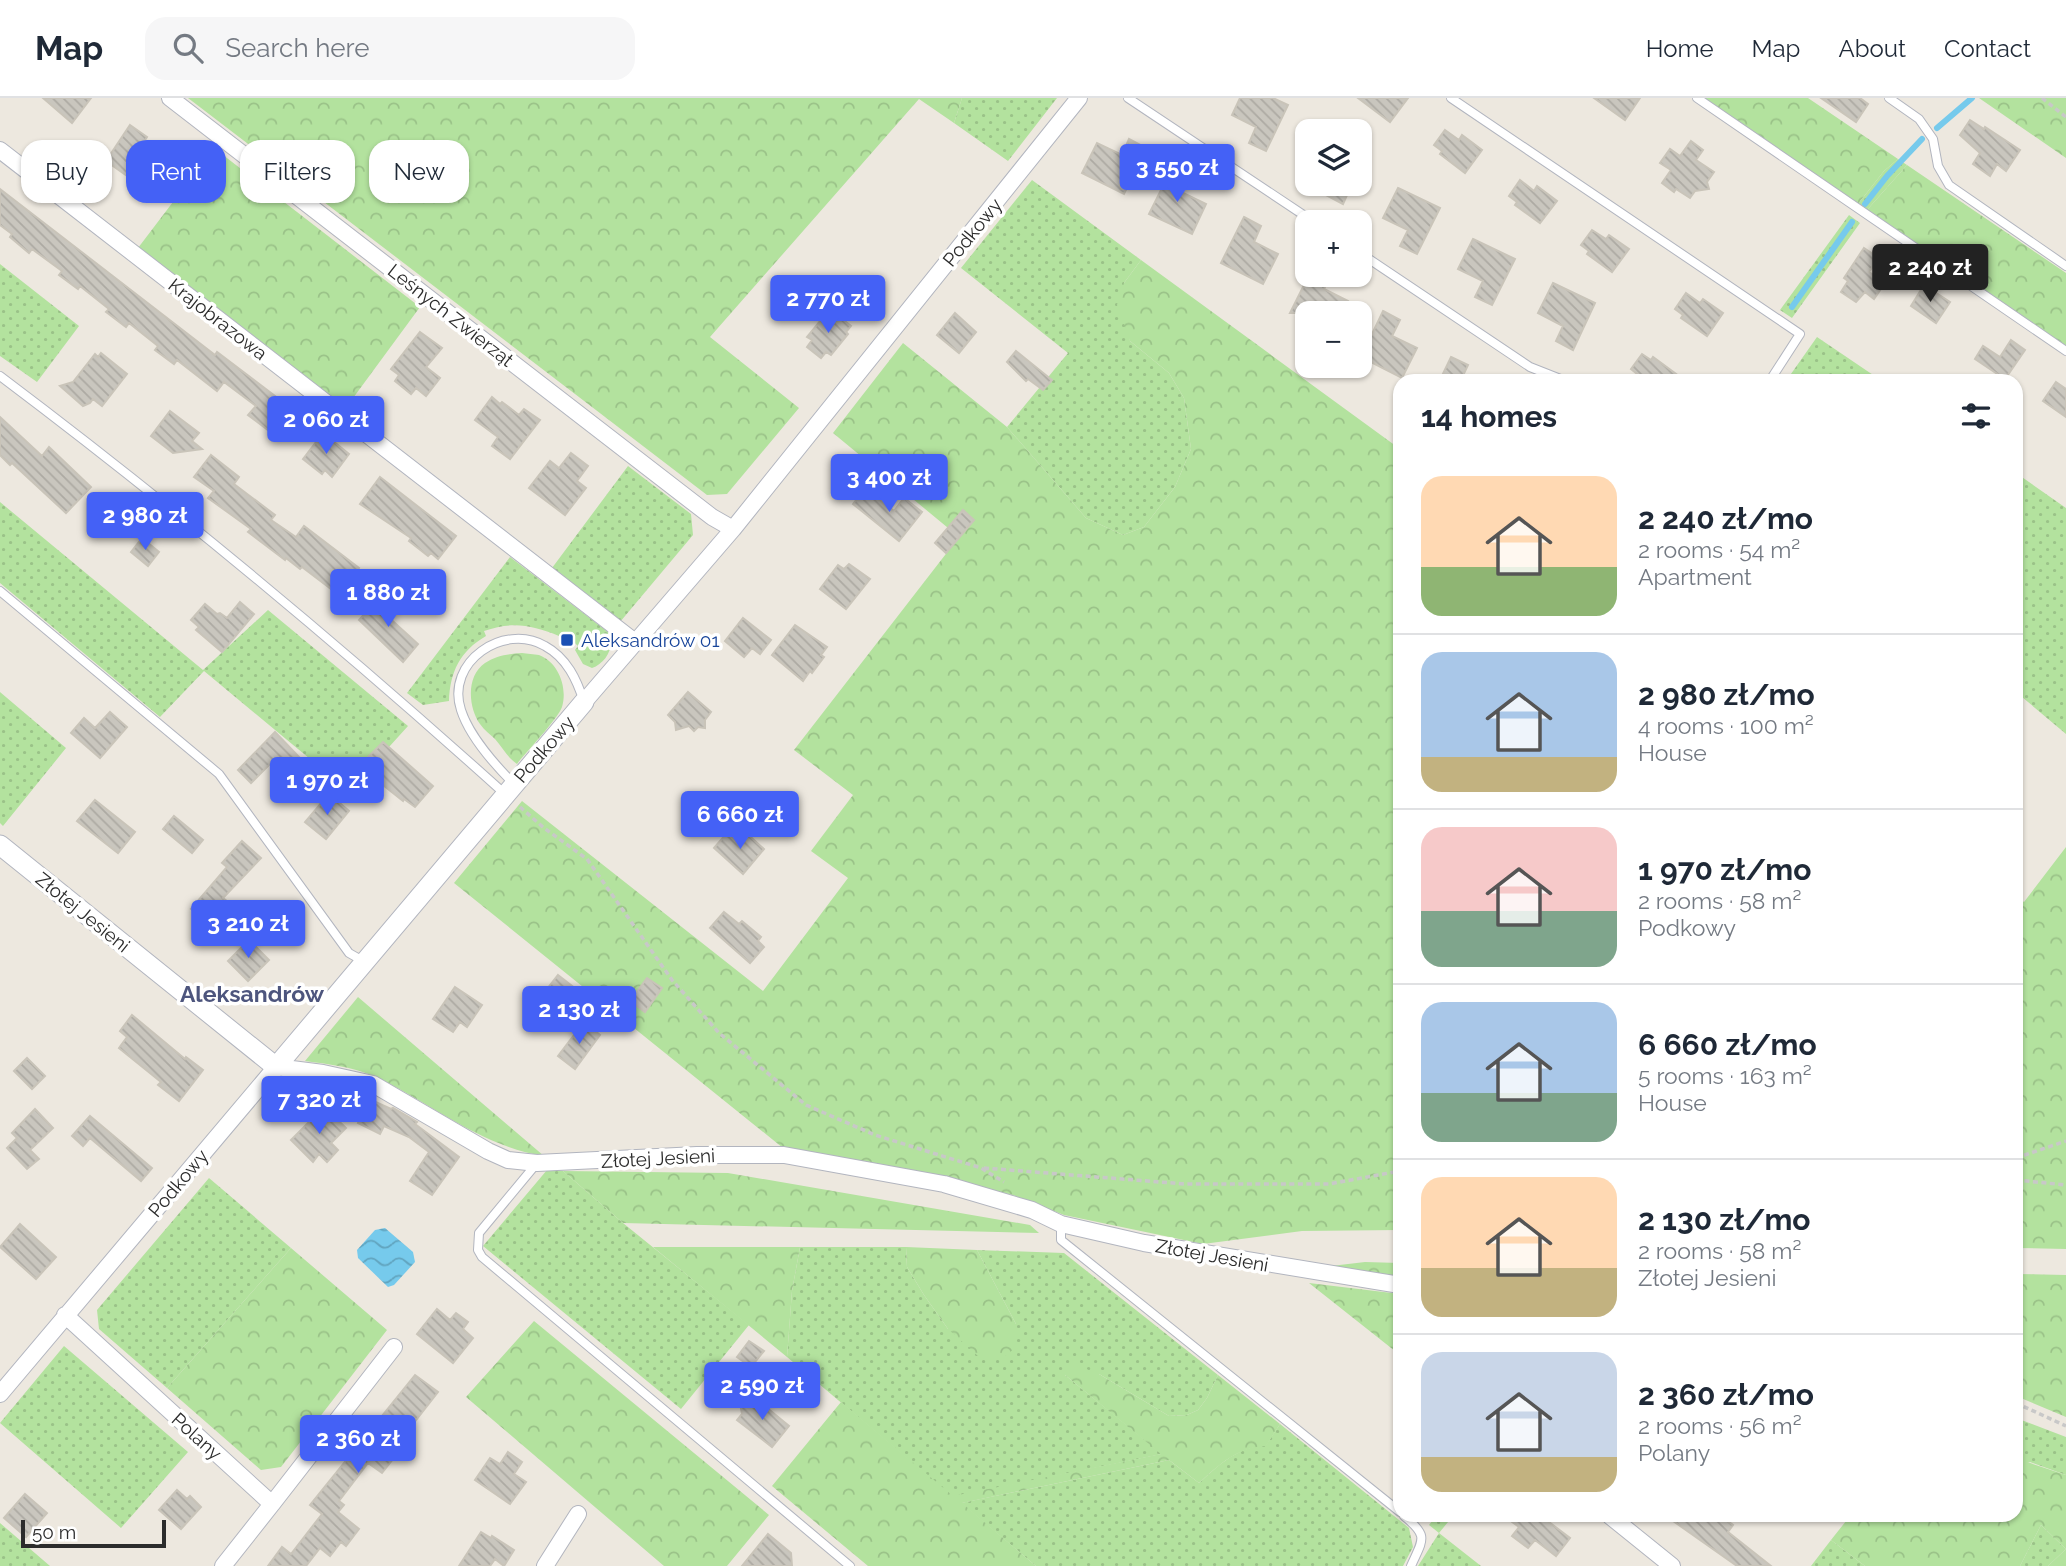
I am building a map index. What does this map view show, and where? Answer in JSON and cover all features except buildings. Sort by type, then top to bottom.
[{"type":"street","name":"Leśnych Zwierząt","points":[[170,98],[701,509],[733,530]]},
{"type":"street","name":"Podkowy","points":[[0,1394],[510,789],[733,530],[1079,98]]},
{"type":"street","name":"Krajobrazowa","points":[[0,150],[635,642]]},
{"type":"street","name":"Złotej Jesieni","points":[[0,845],[276,1067],[323,1073],[373,1084],[488,1152],[508,1160],[537,1163],[697,1155],[784,1155],[944,1184],[1032,1210],[1061,1224],[1205,1254],[1393,1284]]},
{"type":"street","name":"Polany","points":[[65,1315],[272,1504]]},
{"type":"street","points":[[223,1566],[394,1347]]},
{"type":"street","points":[[545,1566],[578,1514]]},
{"type":"street","points":[[1617,1522],[1672,1566]]},
{"type":"lane","points":[[1128,98],[1296,210]]},
{"type":"lane","points":[[1451,98],[1800,334],[1774,374]]},
{"type":"lane","points":[[1697,98],[2066,351]]},
{"type":"lane","points":[[1889,98],[1919,119],[1933,139],[1938,166],[1949,185],[2066,266]]},
{"type":"lane","points":[[1372,261],[1530,367],[1548,374]]},
{"type":"lane","points":[[0,376],[199,533],[510,789]]},
{"type":"lane","points":[[0,591],[219,774],[349,953],[365,963]]},
{"type":"lane","points":[[510,789],[460,709],[459,680],[467,665],[478,653],[503,641],[517,639],[543,644],[564,661],[578,684],[584,702]]},
{"type":"lane","points":[[537,1163],[480,1233],[478,1250],[482,1256],[850,1566]]},
{"type":"lane","points":[[1061,1224],[1061,1240],[1393,1506]]},
{"type":"lane","points":[[1411,1566],[1423,1534],[1412,1522]]},
{"type":"path","points":[[2042,98],[2066,117]]},
{"type":"path","points":[[510,789],[544,828],[587,859],[680,989],[719,1033],[806,1105],[875,1135],[981,1168],[1185,1184],[1329,1184],[1393,1172]]},
{"type":"path","points":[[2023,1156],[2066,1141]]},
{"type":"path","points":[[981,1168],[1014,1188]]},
{"type":"path","points":[[2023,1181],[2066,1185]]},
{"type":"path","points":[[2023,1406],[2066,1426]]},
{"type":"green space","points":[[188,98],[962,98],[954,123],[919,99],[710,337],[799,408],[727,494],[707,495],[325,203],[355,203],[355,140],[243,140]]},
{"type":"green space","points":[[962,98],[1057,98],[1008,161],[954,123]]},
{"type":"green space","points":[[1704,98],[1808,98],[1898,159],[1884,171],[1858,204]]},
{"type":"green space","points":[[1979,98],[2066,98],[2066,158]]},
{"type":"green space","points":[[226,157],[240,168],[240,203],[285,203],[420,307],[345,409],[138,248],[172,203],[226,203]]},
{"type":"green space","points":[[1898,159],[1907,165],[1867,210],[1858,204],[1884,171]]},
{"type":"green space","points":[[1907,165],[2066,273],[2066,346],[1867,210]]},
{"type":"green space","points":[[1032,180],[1141,260],[1124,283],[1130,341],[1169,373],[1184,398],[1191,449],[1175,487],[1144,527],[1123,535],[1086,518],[1007,427],[1068,353],[961,268]]},
{"type":"green space","points":[[1849,215],[1860,223],[1792,318],[1780,310]]},
{"type":"green space","points":[[1141,260],[1295,372],[1295,378],[1303,378],[1393,444],[1393,1230],[1302,1231],[1203,1244],[1064,1215],[1013,1195],[783,1148],[454,883],[522,801],[763,991],[848,878],[811,851],[853,795],[794,750],[959,537],[833,433],[903,343],[1007,427],[1086,518],[1123,535],[1144,527],[1175,487],[1191,449],[1184,398],[1169,373],[1130,341],[1117,305],[1124,283]]},
{"type":"green space","points":[[0,264],[79,326],[37,382],[0,356]]},
{"type":"green space","points":[[1817,337],[1872,374],[1791,374]]},
{"type":"green space","points":[[628,466],[691,514],[693,535],[620,622],[552,568]]},
{"type":"green space","points":[[2023,478],[2066,508],[2066,734],[2023,698]]},
{"type":"green space","points":[[0,502],[203,670],[268,610],[408,726],[389,747],[395,752],[371,777],[366,773],[351,793],[204,671],[160,717],[0,583]]},
{"type":"green space","points":[[510,557],[608,632],[611,643],[608,653],[602,662],[592,668],[583,664],[575,650],[578,646],[563,632],[559,636],[522,626],[494,628],[484,631],[486,636],[469,648],[458,663],[449,701],[423,705],[407,693]]},
{"type":"green space","points":[[508,654],[539,655],[551,663],[560,676],[564,699],[554,720],[517,764],[480,724],[473,709],[471,692],[475,676],[485,663]]},
{"type":"green space","points":[[0,692],[66,748],[3,826],[0,823]]},
{"type":"green space","points":[[2066,847],[2066,1249],[2023,1248],[2024,902]]},
{"type":"green space","points":[[358,997],[544,1156],[498,1143],[374,1076],[349,1068],[305,1061]]},
{"type":"green space","points":[[547,1170],[563,1171],[749,1325],[681,1409],[483,1246]]},
{"type":"green space","points":[[563,1171],[728,1173],[1030,1225],[1039,1233],[623,1223]]},
{"type":"green space","points":[[209,1178],[291,1248],[167,1388],[99,1329],[97,1310]]},
{"type":"green space","points":[[653,1247],[800,1247],[792,1291],[787,1357]]},
{"type":"green space","points":[[800,1247],[906,1247],[907,1267],[948,1329],[1016,1324],[977,1250],[1064,1253],[1218,1375],[1198,1410],[1187,1415],[1169,1416],[1099,1374],[1065,1375],[1162,1454],[953,1497],[787,1357],[792,1291]]},
{"type":"green space","points":[[906,1247],[977,1250],[1016,1324],[1016,1347],[1002,1359],[978,1356],[948,1329],[907,1267]]},
{"type":"green space","points":[[291,1248],[387,1330],[281,1467],[261,1470],[167,1388]]},
{"type":"green space","points":[[1365,1262],[1393,1263],[1393,1277],[1331,1266]]},
{"type":"green space","points":[[2023,1274],[2066,1275],[2066,1417],[2023,1399]]},
{"type":"green space","points":[[1309,1283],[1393,1293],[1393,1349]]},
{"type":"green space","points":[[534,1321],[769,1515],[727,1566],[664,1566],[466,1397]]},
{"type":"green space","points":[[64,1346],[188,1452],[121,1528],[0,1423]]},
{"type":"green space","points":[[1076,1365],[1099,1374],[1169,1416],[1187,1415],[1198,1410],[1218,1375],[1280,1424],[1266,1446],[1237,1453],[1199,1483],[1169,1460],[962,1503],[1036,1566],[868,1566],[772,1486],[841,1402],[953,1496],[1161,1454],[1065,1375],[1067,1369]]},
{"type":"green space","points":[[2023,1421],[2066,1437],[2066,1475],[2030,1462],[2023,1464]]},
{"type":"green space","points":[[1280,1424],[1393,1515],[1393,1522],[1402,1522],[1409,1528],[1413,1547],[1403,1566],[1036,1566],[961,1503],[1169,1460],[1199,1483],[1237,1453],[1266,1445]]},
{"type":"green space","points":[[2023,1461],[2066,1475],[2066,1549],[2041,1525],[2020,1566],[1865,1566],[1831,1540],[1845,1522],[2023,1522]]},
{"type":"green space","points":[[1431,1522],[1448,1522],[1439,1533],[1429,1525]]},
{"type":"green space","points":[[0,1523],[50,1566],[0,1566]]},
{"type":"green space","points":[[2041,1525],[2066,1549],[2048,1566],[2020,1566]]},
{"type":"green space","points":[[1439,1533],[1481,1566],[1418,1566]]},
{"type":"green space","points":[[1831,1540],[1865,1566],[1811,1566]]},
{"type":"green space","points":[[2066,1549],[2066,1566],[2048,1566]]},
{"type":"water","points":[[385,1228],[413,1252],[415,1262],[394,1285],[388,1287],[358,1258],[357,1250],[375,1230]]},
{"type":"waterway","points":[[1937,128],[1972,98]]},
{"type":"waterway","points":[[1865,204],[1922,139]]},
{"type":"waterway","points":[[1792,307],[1852,222]]},
{"type":"place","name":"Aleksandrów 01","points":[[567,640]]},
{"type":"district","name":"Aleksandrów","points":[[252,994]]}]
